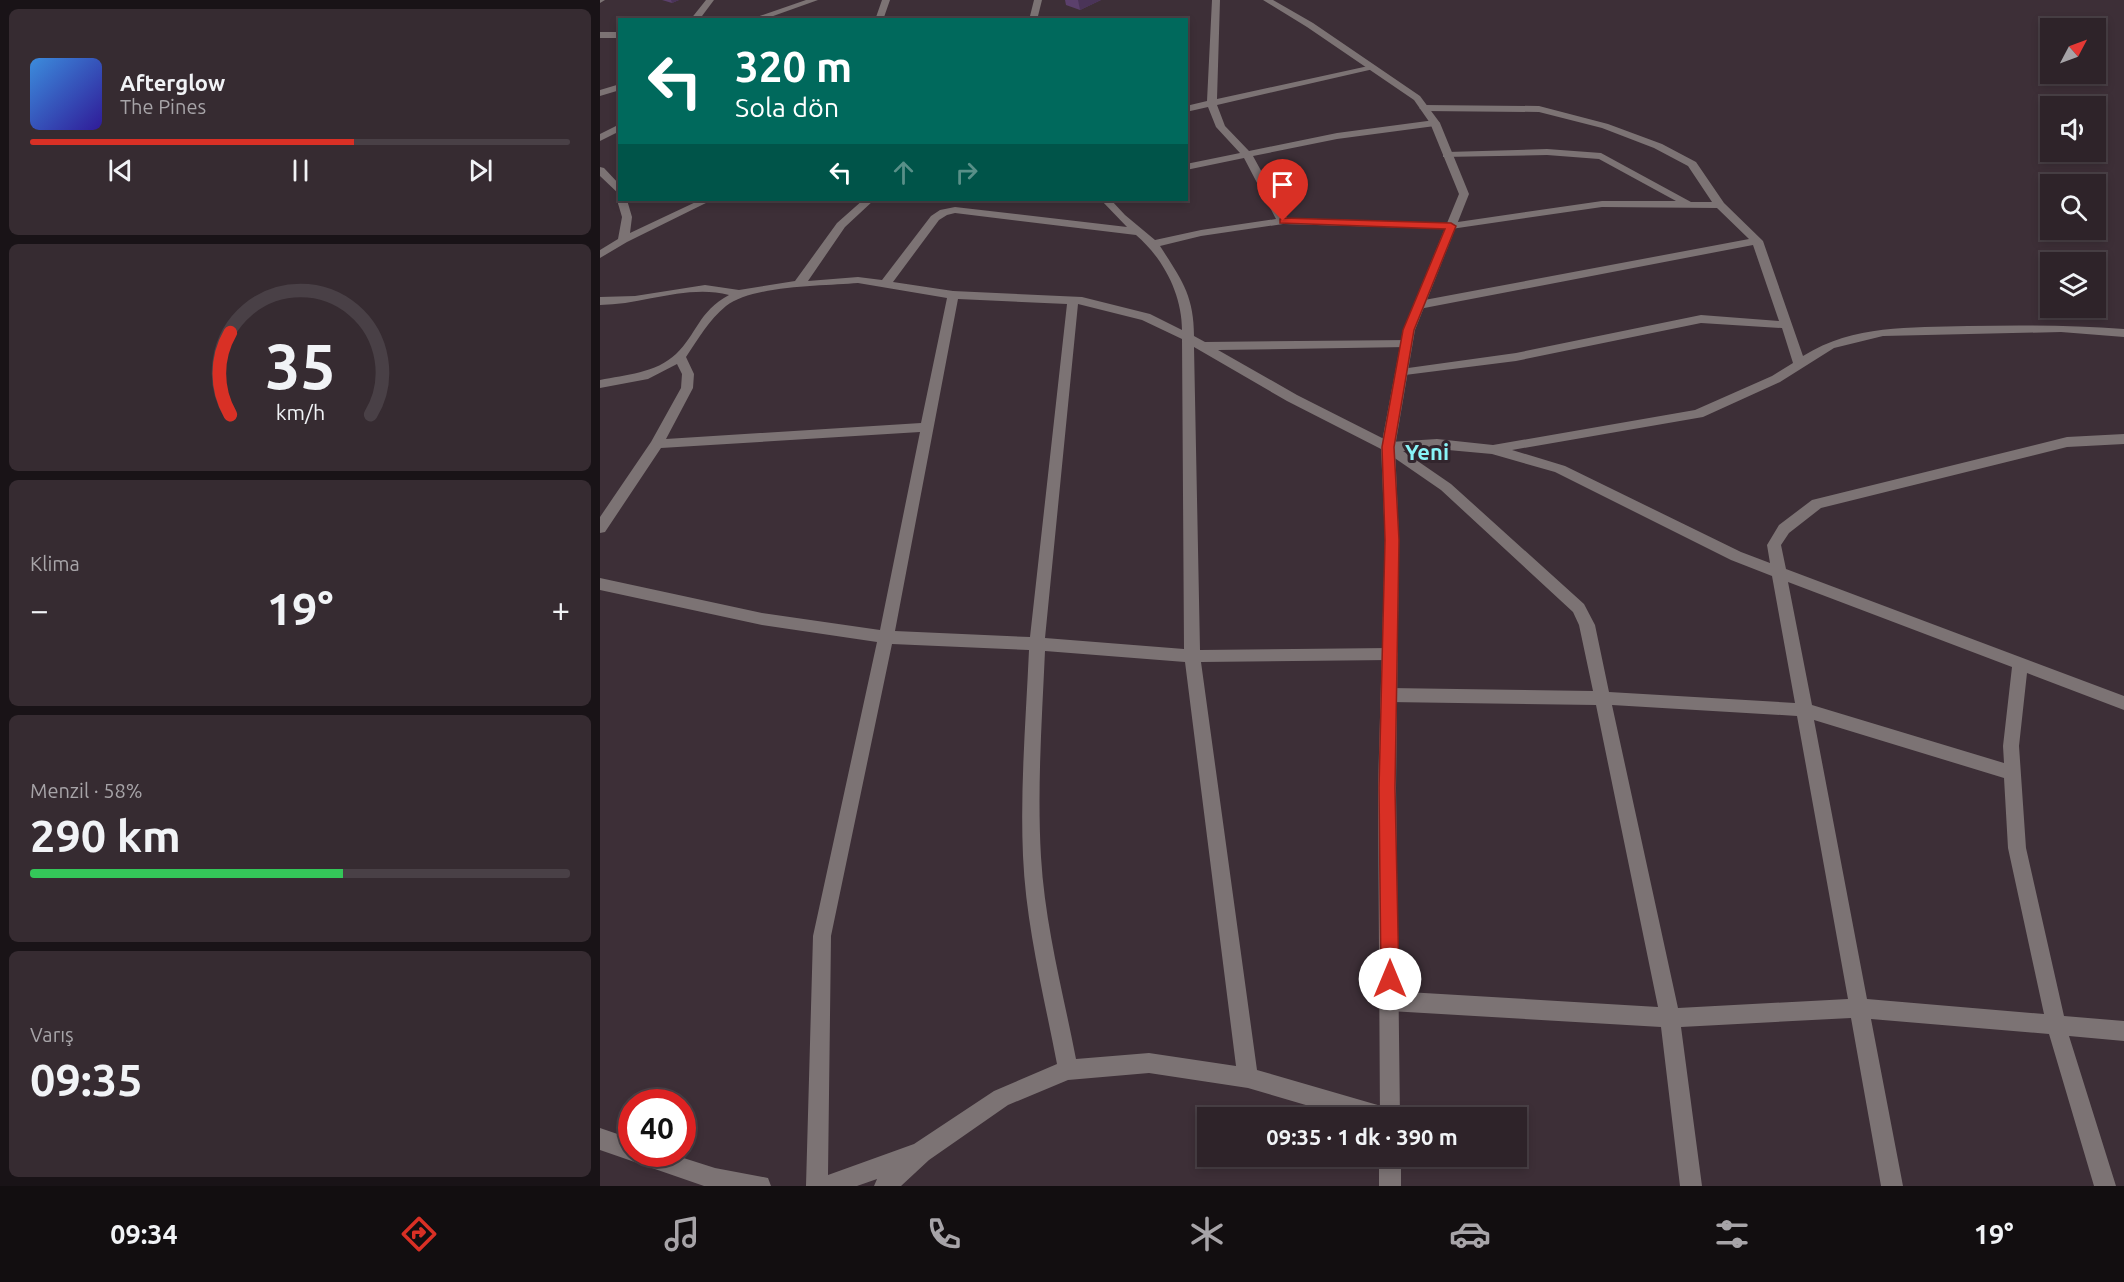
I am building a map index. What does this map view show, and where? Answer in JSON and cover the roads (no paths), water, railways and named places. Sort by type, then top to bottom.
[{"type":"street","points":[[696,18],[710,0]]},
{"type":"street","points":[[758,18],[814,0]]},
{"type":"street","points":[[880,18],[886,0]]},
{"type":"street","points":[[1034,18],[1038,0]]},
{"type":"street","points":[[1216,0],[1212,105],[1221,127],[1247,155],[1283,221]]},
{"type":"street","points":[[1268,0],[1417,98],[1435,123],[1464,194],[1419,305],[1407,343],[1388,447],[1392,540],[1387,788],[1389,1107]]},
{"type":"street","points":[[600,35],[618,35]]},
{"type":"street","points":[[1188,109],[1373,68]]},
{"type":"street","points":[[600,93],[618,88]]},
{"type":"street","points":[[1424,108],[1539,109],[1605,126],[1658,146],[1692,164],[1720,206],[1757,241],[1800,364]]},
{"type":"street","points":[[1188,167],[1337,136],[1435,123]]},
{"type":"street","points":[[600,138],[618,128]]},
{"type":"street","points":[[1447,155],[1547,152],[1601,156],[1690,205]]},
{"type":"street","points":[[600,170],[618,190]]},
{"type":"street","points":[[622,201],[627,217],[623,240]]},
{"type":"street","points":[[600,255],[623,240],[705,201]]},
{"type":"street","points":[[800,283],[841,225],[868,201]]},
{"type":"street","points":[[1107,201],[1121,217],[1154,244],[1180,289],[1188,315],[1192,656],[1248,1078]]},
{"type":"street","points":[[1154,244],[1201,233],[1283,221],[1451,226],[1602,204],[1720,206]]},
{"type":"street","points":[[886,283],[935,218],[944,212],[955,210],[1139,232]]},
{"type":"street","points":[[1419,305],[1757,241]]},
{"type":"street","points":[[600,384],[644,376],[680,357],[707,318],[723,303],[739,294],[800,283],[858,280],[953,295],[1073,300],[1146,317],[1187,337],[1292,398],[1388,447],[1446,486],[1579,608],[1587,626],[1670,1018],[1691,1186]]},
{"type":"street","points":[[600,301],[634,300],[706,289],[726,289],[739,294]]},
{"type":"street","points":[[817,1186],[822,936],[886,637],[953,295]]},
{"type":"street","points":[[1068,1070],[1040,927],[1032,857],[1031,781],[1037,644],[1073,300]]},
{"type":"street","points":[[1401,374],[1516,357],[1701,318],[1786,325]]},
{"type":"street","points":[[1492,449],[1698,414],[1776,379],[1830,345],[1883,332],[2061,328],[2124,333]]},
{"type":"street","points":[[1203,346],[1407,343]]},
{"type":"street","points":[[600,528],[657,444],[687,388],[688,374],[680,357]]},
{"type":"street","points":[[657,444],[927,427]]},
{"type":"street","points":[[1892,1186],[1777,572],[1774,545],[1784,529],[1817,504],[2067,442],[2124,439]]},
{"type":"street","points":[[1388,447],[1437,444],[1492,449],[1560,468],[1736,556],[2124,703]]},
{"type":"street","points":[[600,584],[762,620],[886,637],[1037,644],[1192,656],[1390,654]]},
{"type":"street","points":[[2020,664],[2011,746],[2017,848],[2056,1025],[2104,1186]]},
{"type":"street","points":[[1389,695],[1601,698],[1804,710],[2013,773]]},
{"type":"street","points":[[1390,1001],[1670,1018],[1859,1008],[2124,1031]]},
{"type":"street","points":[[885,1186],[921,1152],[1001,1098],[1068,1070],[1149,1063],[1248,1078],[1350,1107]]},
{"type":"street","points":[[600,1139],[618,1145]]},
{"type":"street","points":[[827,1186],[921,1152]]},
{"type":"street","points":[[679,1167],[715,1179],[760,1186]]},
{"type":"street","points":[[1390,1167],[1390,1186]]},
{"type":"district","name":"Yeni","points":[[1427,452]]}]
